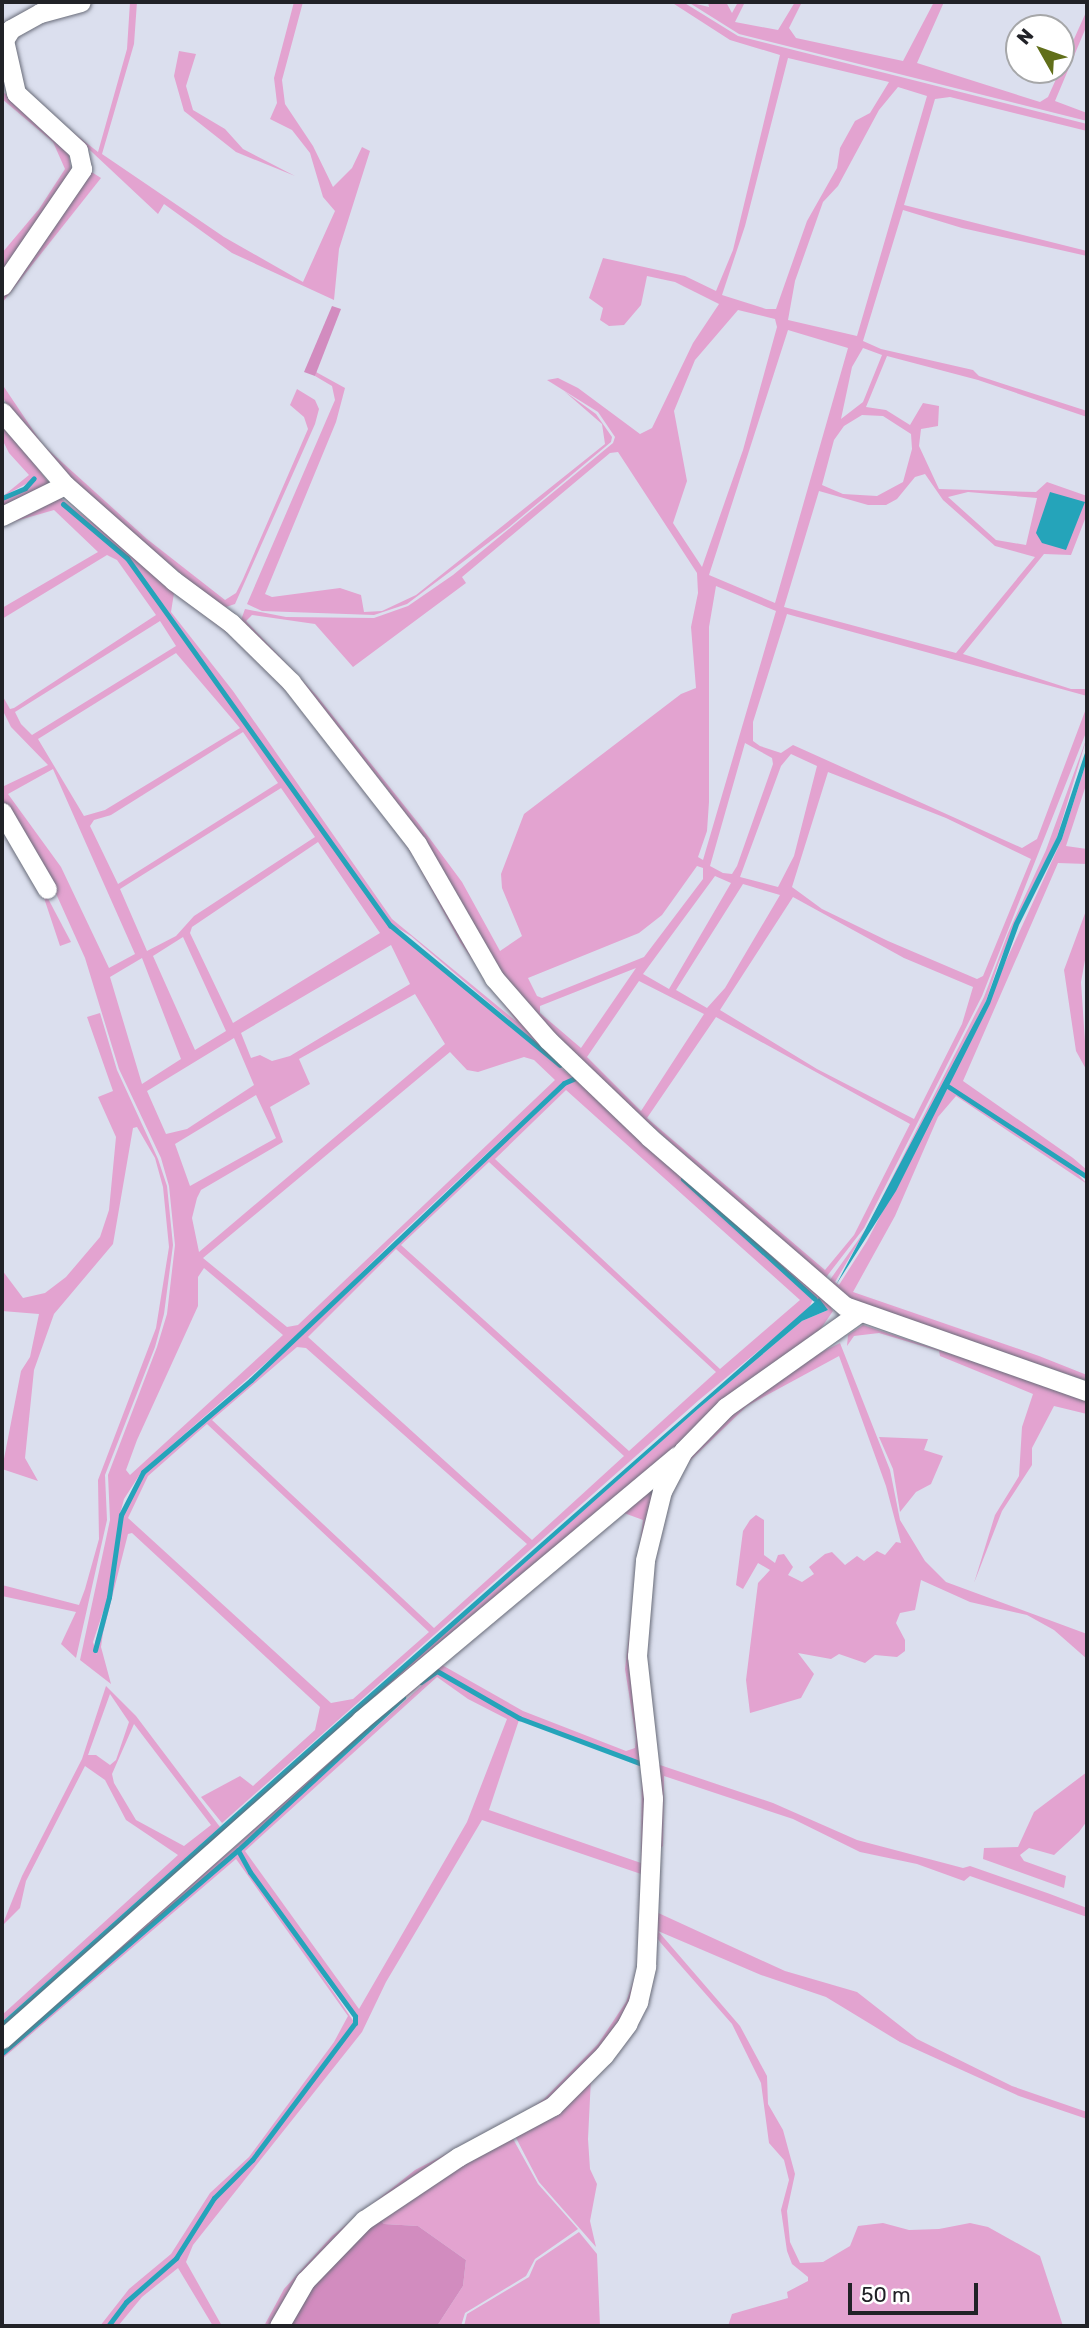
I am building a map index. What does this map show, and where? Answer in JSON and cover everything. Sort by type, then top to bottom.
[{"type":"street","points":[[2,286],[82,169],[78,150],[31,112],[16,93],[4,40],[11,29],[40,13],[81,2]]},
{"type":"street","points":[[2,412],[18,436],[65,485],[174,581],[231,623],[291,682],[385,798],[432,867],[494,978],[548,1040],[749,1227],[814,1283],[859,1313],[1087,1391]]},
{"type":"street","points":[[2,516],[65,485]]},
{"type":"street","points":[[2,812],[47,889]]},
{"type":"street","points":[[2,2039],[361,1720],[683,1451],[738,1397],[859,1313]]},
{"type":"street","points":[[279,2326],[304,2281],[364,2220],[458,2157],[553,2106],[604,2055],[638,2002],[646,1966],[653,1798],[637,1678],[638,1634],[655,1515],[683,1451]]},
{"type":"shaded area","points":[[130,2],[137,2],[134,44],[102,154],[224,237],[303,282],[335,211],[323,197],[310,153],[292,130],[270,119],[277,103],[274,78],[294,2],[303,2],[282,80],[285,104],[313,146],[333,187],[352,168],[362,147],[370,151],[339,249],[334,300],[232,253],[164,204],[158,214],[61,123],[98,152],[127,49]]},
{"type":"shaded area","points":[[671,2],[683,2],[738,36],[1087,124],[1087,131],[950,97],[935,99],[904,205],[1087,251],[1087,256],[962,228],[903,210],[863,341],[881,349],[973,370],[979,376],[1087,411],[1087,417],[978,380],[887,356],[866,407],[886,410],[910,425],[923,403],[939,406],[938,426],[921,429],[919,446],[939,489],[1036,492],[1047,482],[1087,496],[1087,514],[1071,555],[1044,554],[963,654],[1071,689],[1087,689],[1087,696],[787,614],[753,722],[753,741],[760,746],[781,753],[793,745],[1022,848],[1037,839],[1087,706],[1087,730],[982,996],[864,1228],[824,1280],[556,1040],[496,969],[388,790],[308,691],[241,620],[245,609],[286,617],[374,618],[408,606],[453,575],[613,443],[615,437],[598,412],[547,380],[558,378],[578,388],[640,434],[652,428],[693,343],[719,304],[675,282],[647,276],[641,305],[624,325],[609,326],[600,320],[603,308],[589,298],[603,258],[685,276],[716,291],[733,250],[780,55],[730,40]],"holes":[[[788,58],[889,82],[870,113],[855,121],[840,148],[837,168],[807,221],[776,309],[766,309],[722,295],[745,226]],[[898,87],[927,96],[857,336],[788,320],[795,281],[823,202],[838,186],[879,110]],[[738,310],[775,319],[777,327],[743,450],[702,567],[673,523],[687,481],[674,411],[695,360]],[[788,330],[848,348],[775,603],[709,575]],[[863,348],[882,355],[863,402],[841,419],[852,367]],[[862,415],[883,416],[911,434],[912,449],[903,482],[877,496],[843,494],[822,485],[834,440],[844,426]],[[618,452],[697,573],[698,593],[691,627],[696,688],[681,694],[524,814],[501,874],[502,888],[522,936],[500,951],[462,882],[419,824],[317,696],[246,621],[252,615],[315,624],[353,667],[466,583],[462,577],[610,453]],[[925,474],[943,500],[995,546],[1035,557],[956,653],[784,607],[819,491],[868,505],[886,505],[897,499],[915,477]],[[968,492],[1037,498],[1026,545],[996,540],[948,497]],[[716,586],[776,611],[703,860],[698,857],[707,831],[709,627]],[[745,743],[772,758],[773,764],[732,874],[723,873],[710,866]],[[791,754],[817,766],[794,856],[778,887],[740,877],[781,766]],[[828,772],[946,818],[1031,859],[983,976],[977,979],[822,909],[792,887]],[[697,866],[703,868],[703,879],[644,957],[542,998],[537,996],[528,978],[639,933],[662,915]],[[715,876],[731,883],[669,989],[643,974]],[[743,884],[780,895],[725,988],[707,1008],[676,990]],[[793,897],[904,958],[973,987],[962,1024],[914,1119],[817,1069],[720,1010]],[[636,968],[581,1048],[540,1013],[540,1006]],[[639,981],[704,1014],[641,1111],[587,1057]],[[716,1017],[910,1124],[854,1235],[825,1270],[647,1118]]]},
{"type":"shaded area","points":[[688,2],[709,7],[708,2],[726,2],[732,13],[738,2],[745,2],[735,22],[778,30],[795,2],[802,2],[789,28],[796,38],[903,61],[934,2],[944,2],[917,63],[1040,102],[1048,97],[1054,84],[1062,84],[1055,101],[1087,113],[1087,121],[739,34]]},
{"type":"shaded area","points":[[1087,10],[1087,25],[1075,54],[1075,37]]},
{"type":"shaded area","points":[[179,51],[196,54],[186,86],[193,110],[225,129],[243,149],[295,176],[236,152],[184,111],[174,76]]},
{"type":"shaded area","points":[[2,91],[57,137],[69,155],[71,172],[2,278],[2,253],[39,209],[65,169],[53,142],[2,99]]},
{"type":"shaded area","points":[[90,171],[101,178],[2,303],[2,293]]},
{"type":"shaded area","points":[[332,306],[341,309],[315,376],[304,372]]},
{"type":"shaded area","points":[[316,372],[345,388],[336,422],[265,594],[272,597],[340,588],[361,595],[364,612],[382,611],[416,595],[605,444],[602,424],[564,391],[596,414],[612,437],[611,442],[508,528],[407,604],[374,615],[262,611],[247,604],[335,400],[332,386],[315,376]]},
{"type":"shaded area","points":[[2,384],[43,445],[147,539],[225,600],[236,593],[243,579],[308,429],[304,417],[290,405],[297,389],[315,400],[319,409],[315,424],[235,604],[226,607],[213,601],[60,471],[17,422],[2,396]]},
{"type":"shaded area","points":[[2,421],[49,483],[2,509],[2,499],[26,489],[35,479],[2,497],[29,475],[9,453],[2,439]]},
{"type":"shaded area","points":[[58,496],[224,626],[285,683],[383,804],[487,979],[826,1299],[833,1311],[820,1330],[214,1838],[698,1409],[802,1321],[828,1310],[576,1077],[411,936],[391,924],[128,557],[62,503],[126,559],[390,926],[573,1078],[563,1082],[393,1241],[306,1328],[142,1471],[124,1499],[120,1514],[108,1597],[93,1642],[97,1655],[95,1642],[111,1598],[122,1515],[144,1473],[308,1330],[565,1084],[575,1079],[813,1299],[808,1310],[699,1400],[222,1823],[201,1797],[240,1776],[253,1786],[315,1730],[320,1707],[132,1533],[128,1534],[101,1647],[111,1684],[80,1660],[110,1520],[108,1475],[167,1314],[175,1245],[169,1186],[161,1158],[119,1069],[85,958],[44,867],[2,803],[2,787],[48,765],[11,727],[2,709],[2,695],[10,709],[14,708],[156,615],[117,560],[107,555],[2,619],[2,608],[98,552],[54,510],[2,525]],"holes":[[[174,593],[228,633],[290,694],[379,805],[412,854],[460,942],[517,1022],[392,919],[233,691],[171,612]],[[160,621],[176,646],[32,735],[21,724],[15,712]],[[176,653],[240,728],[105,810],[84,816],[38,739]],[[243,732],[278,783],[118,884],[90,826],[94,820],[111,815]],[[53,769],[135,954],[109,968],[61,867],[8,794]],[[281,788],[315,837],[194,916],[176,936],[147,951],[120,889]],[[318,842],[380,933],[233,1023],[190,933],[192,927]],[[183,937],[226,1031],[195,1050],[153,956]],[[391,945],[410,984],[290,1056],[272,1061],[260,1055],[251,1058],[241,1033]],[[142,958],[181,1059],[142,1084],[110,977]],[[415,994],[445,1044],[199,1252],[192,1218],[201,1190],[283,1142],[270,1107],[310,1084],[299,1059]],[[234,1038],[254,1085],[187,1129],[166,1134],[147,1091]],[[450,1052],[467,1070],[478,1072],[524,1057],[534,1060],[555,1080],[298,1325],[287,1327],[203,1258]],[[566,1090],[800,1300],[720,1369],[495,1159]],[[256,1095],[276,1138],[190,1186],[175,1144]],[[489,1162],[716,1372],[629,1451],[401,1245]],[[396,1249],[624,1456],[532,1540],[308,1337]],[[204,1268],[283,1335],[130,1475],[126,1470],[198,1306],[198,1277]],[[297,1347],[306,1348],[527,1544],[434,1628],[212,1420]],[[207,1424],[429,1632],[353,1699],[331,1703],[128,1518],[148,1476]]]},
{"type":"shaded area","points":[[1087,737],[1057,837],[999,962],[986,1001],[891,1188],[835,1282],[839,1285],[867,1241],[948,1087],[954,1089],[1066,1161],[1087,1184],[956,1096],[938,1117],[895,1216],[853,1292],[1039,1356],[1087,1375],[1087,1381],[855,1301],[827,1284],[866,1229],[984,997],[1008,933],[1046,850]]},
{"type":"shaded area","points":[[1087,760],[1087,782],[1066,846],[1087,849],[1087,864],[1058,863],[963,1081],[1073,1158],[1087,1170],[1087,1176],[949,1085],[1062,839]]},
{"type":"shaded area","points":[[41,889],[44,891],[71,942],[60,946]]},
{"type":"shaded area","points":[[1087,908],[1087,949],[1081,982],[1087,1071],[1076,1051],[1064,970]]},
{"type":"shaded area","points":[[100,1013],[117,1070],[158,1159],[167,1186],[173,1245],[164,1314],[155,1347],[105,1475],[107,1520],[76,1658],[61,1644],[76,1612],[2,1596],[2,1585],[79,1605],[85,1589],[99,1539],[98,1480],[156,1328],[169,1247],[163,1187],[155,1158],[137,1127],[133,1128],[113,1244],[54,1314],[34,1370],[25,1458],[38,1481],[2,1469],[21,1371],[30,1357],[39,1314],[2,1311],[2,1270],[23,1298],[45,1293],[66,1277],[100,1237],[109,1210],[116,1137],[98,1097],[113,1091],[87,1017]]},
{"type":"shaded area","points":[[863,1325],[1087,1399],[1087,1414],[1054,1406],[1032,1448],[1032,1465],[1002,1511],[974,1583],[995,1515],[1019,1476],[1022,1427],[1033,1394],[940,1356],[939,1351],[879,1333],[854,1336],[847,1346],[848,1335]]},
{"type":"shaded area","points":[[840,1343],[890,1470],[900,1520],[925,1561],[946,1582],[1087,1634],[1087,1659],[1054,1630],[1027,1615],[970,1602],[921,1580],[915,1610],[900,1613],[896,1623],[905,1640],[905,1651],[897,1657],[875,1655],[865,1663],[839,1654],[831,1659],[798,1653],[814,1674],[801,1698],[750,1713],[746,1680],[758,1583],[770,1570],[758,1563],[743,1589],[736,1585],[743,1531],[750,1520],[756,1515],[764,1520],[764,1555],[775,1563],[778,1555],[784,1554],[793,1567],[788,1575],[802,1582],[814,1574],[809,1567],[825,1554],[832,1552],[845,1565],[857,1556],[864,1561],[877,1551],[885,1555],[896,1542],[901,1543],[886,1486],[839,1356],[747,1406],[676,1474],[723,1416],[794,1366]]},
{"type":"shaded area","points":[[879,1437],[928,1439],[924,1450],[943,1456],[931,1484],[916,1492],[900,1512],[893,1469]]},
{"type":"shaded area","points":[[656,1481],[641,1556],[650,1781],[642,1971],[619,2026],[557,2096],[412,2180],[273,2326],[264,2326],[284,2289],[332,2236],[415,2170],[522,2115],[544,2099],[598,2044],[626,2002],[637,1972],[641,1874],[482,1820],[386,1982],[362,2032],[193,2245],[186,2262],[222,2326],[213,2326],[178,2268],[142,2297],[118,2326],[110,2326],[126,2303],[177,2259],[215,2199],[253,2161],[356,2023],[356,2015],[251,1872],[240,1850],[437,1672],[519,1720],[489,1810],[641,1863],[642,1763],[520,1717],[437,1669],[238,1849],[2,2052],[2,2047],[236,1846],[409,1685]],"holes":[[[624,1513],[643,1520],[625,1669],[636,1738],[635,1748],[626,1751],[523,1711],[442,1665]],[[437,1677],[468,1699],[507,1719],[467,1822],[359,2009],[245,1851]]]},
{"type":"shaded area","points":[[106,1686],[136,1716],[220,1827],[2,2022],[2,2015],[178,1855],[126,1820],[105,1780],[85,1766],[26,1881],[20,1908],[2,1926],[22,1876],[82,1759]],"holes":[[[110,1694],[129,1722],[116,1760],[110,1765],[96,1755],[88,1755]],[[134,1724],[211,1825],[184,1846],[136,1820],[114,1783],[112,1774]]]},
{"type":"shaded area","points":[[657,1764],[773,1803],[857,1840],[963,1868],[970,1866],[1050,1894],[1087,1908],[1087,1917],[970,1876],[964,1881],[917,1864],[860,1852],[793,1819],[664,1776],[663,1846],[658,1850]]},
{"type":"shaded area","points":[[1087,1772],[1087,1821],[1079,1832],[1054,1855],[1029,1848],[1020,1855],[1024,1861],[1066,1876],[1064,1888],[983,1859],[984,1848],[1018,1847],[1034,1812]]},
{"type":"shaded area","points":[[238,1852],[354,2022],[251,2159],[213,2198],[175,2257],[125,2301],[107,2326],[100,2326],[129,2289],[171,2254],[210,2193],[249,2157],[334,2042],[348,2016],[236,1859],[2,2059],[2,2055]]},
{"type":"shaded area","points":[[654,1911],[785,1971],[857,1992],[917,2039],[1012,2086],[1087,2112],[1087,2119],[1019,2096],[900,2042],[826,1997],[761,1975],[658,1931],[740,2026],[767,2076],[768,2104],[783,2130],[795,2174],[787,2211],[790,2242],[800,2263],[823,2262],[850,2246],[858,2226],[883,2223],[909,2230],[939,2229],[970,2223],[988,2227],[1040,2256],[1063,2326],[728,2326],[732,2314],[788,2298],[787,2292],[808,2281],[808,2277],[792,2264],[787,2251],[781,2210],[789,2180],[784,2160],[769,2143],[761,2083],[732,2024],[653,1932]]},
{"type":"shaded area","points":[[591,2078],[588,2139],[590,2169],[597,2184],[590,2221],[596,2247],[539,2182],[515,2136]]},
{"type":"shaded area","points":[[512,2137],[538,2184],[578,2229],[535,2259],[526,2276],[465,2313],[461,2326],[437,2326],[463,2286],[466,2260],[418,2226],[384,2224],[379,2219],[406,2196]]},
{"type":"shaded area","points":[[379,2219],[384,2224],[418,2226],[466,2260],[463,2286],[437,2326],[283,2326],[306,2285]]},
{"type":"shaded area","points":[[579,2232],[597,2254],[600,2326],[464,2326],[467,2314],[529,2277],[536,2261]]},
{"type":"water","points":[[1050,492],[1085,502],[1066,550],[1042,543],[1036,533]]},
{"type":"water","points":[[1087,747],[1087,760],[1062,839],[1019,925],[990,1004],[896,1191],[836,1285],[986,1001],[1014,923],[1057,837]]},
{"type":"water","points":[[819,1298],[828,1310],[802,1321],[698,1409],[2,2028],[2,2022],[316,1741]]},
{"type":"waterway","points":[[2,498],[25,488],[34,478]]},
{"type":"waterway","points":[[63,504],[127,558],[390,925],[560,1065]]},
{"type":"waterway","points":[[95,1650],[109,1597],[121,1515],[143,1472],[251,1380],[564,1083],[575,1078]]},
{"type":"waterway","points":[[946,1085],[1087,1177]]},
{"type":"waterway","points":[[683,1179],[815,1299]]},
{"type":"waterway","points":[[421,1682],[437,1671],[519,1718],[642,1764]]},
{"type":"waterway","points":[[2,2053],[238,1850],[403,1697]]},
{"type":"waterway","points":[[108,2326],[126,2302],[176,2258],[214,2198],[252,2160],[355,2023],[355,2016],[250,1872],[238,1850]]}]
